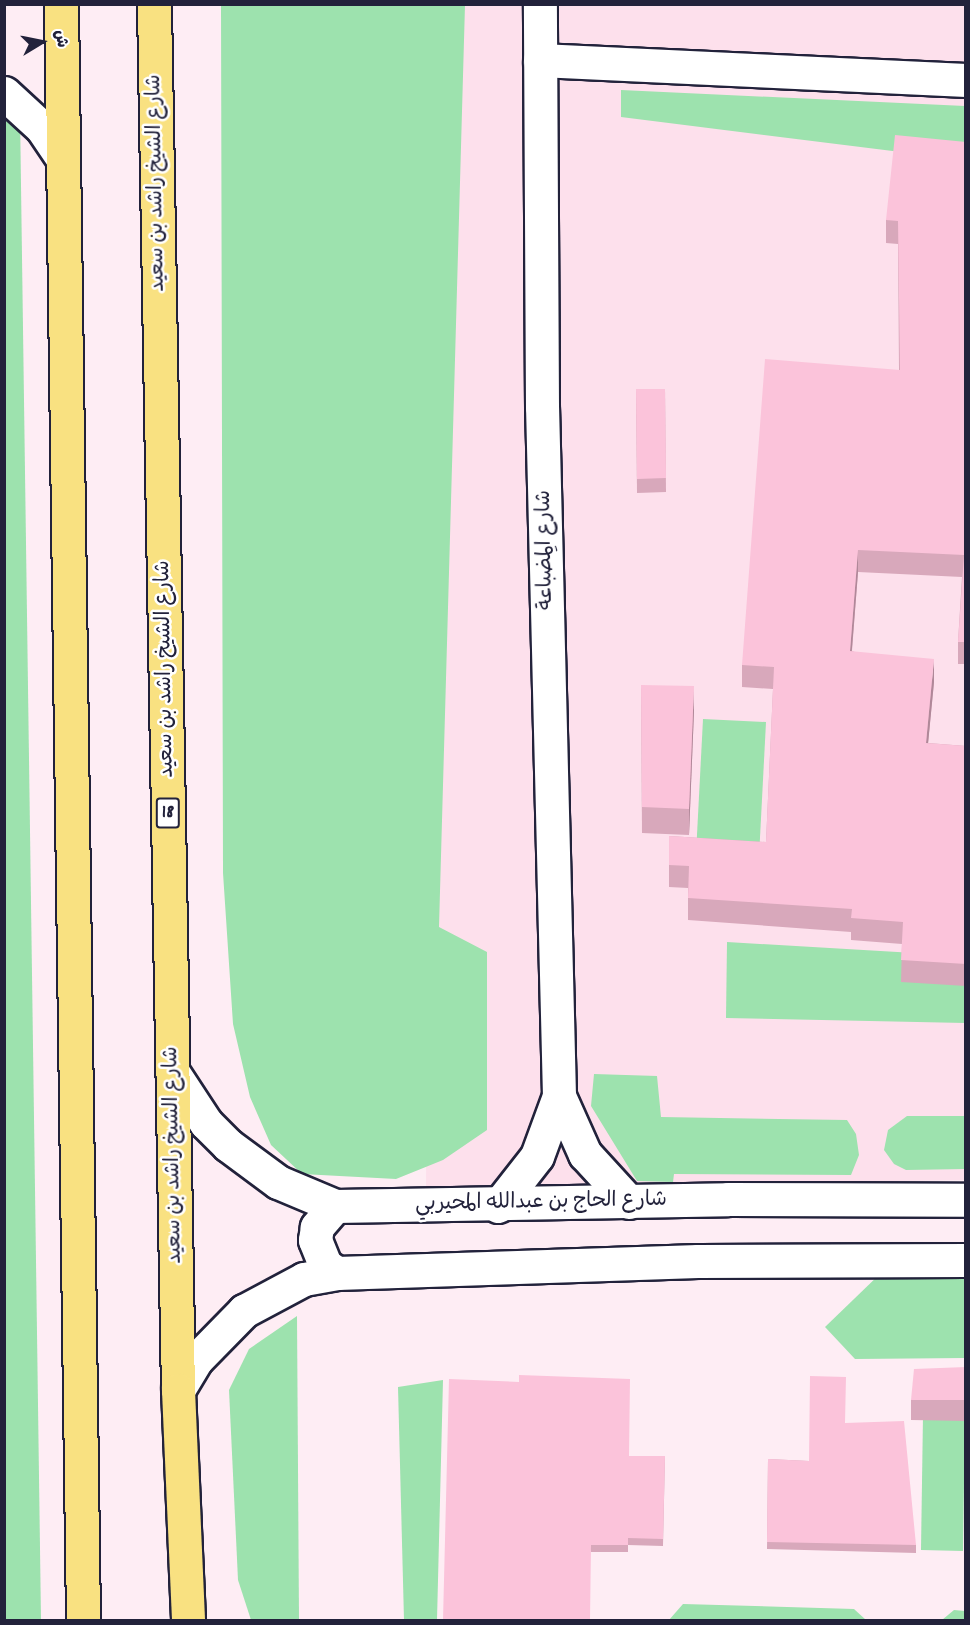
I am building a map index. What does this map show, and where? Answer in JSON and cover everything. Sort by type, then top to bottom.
[{"type":"main road","points":[[61,4],[83,1620]]},
{"type":"main road","name":"شارع الشيخ راشد بن سعيد","points":[[154,4],[178,1390],[188,1620]]},
{"type":"street","name":"شارع المِضباعة","points":[[498,1206],[537,1156],[559,1096],[542,406],[540,4]]},
{"type":"street","points":[[540,60],[966,80]]},
{"type":"street","points":[[4,93],[42,128],[62,158]]},
{"type":"street","name":"شارع الحاج بن عبدالله المحيربي","points":[[172,1071],[206,1123],[244,1158],[278,1182],[335,1206],[966,1200]]},
{"type":"street","name":"شارع المِضباعة","points":[[559,1096],[585,1154],[629,1202]]},
{"type":"street","points":[[335,1206],[317,1227],[315,1240],[325,1265],[337,1273]]},
{"type":"street","points":[[178,1390],[204,1352],[244,1311],[304,1279],[337,1273],[698,1261],[966,1260]]},
{"type":"shaded area","points":[[369,5],[965,5],[965,1180],[426,1188],[427,958]]},
{"type":"green space","points":[[221,5],[465,5],[439,927],[487,952],[487,1130],[443,1160],[396,1179],[302,1174],[271,1145],[250,1097],[233,1024],[223,873]]},
{"type":"green space","points":[[621,90],[965,106],[965,160],[621,117]]},
{"type":"green space","points":[[4,106],[20,113],[41,1620],[4,1620]]},
{"type":"green space","points":[[703,719],[766,722],[759,857],[696,854]]},
{"type":"green space","points":[[727,942],[965,956],[965,1023],[726,1018]]},
{"type":"green space","points":[[594,1074],[657,1076],[661,1117],[847,1120],[856,1134],[859,1155],[851,1175],[674,1174],[673,1182],[637,1181],[591,1106]]},
{"type":"green space","points":[[907,1116],[965,1116],[965,1169],[906,1170],[894,1164],[884,1150],[888,1130]]},
{"type":"green space","points":[[965,1269],[965,1358],[855,1359],[825,1327],[883,1271]]},
{"type":"green space","points":[[297,1316],[299,1620],[251,1620],[238,1580],[229,1390],[249,1349]]},
{"type":"green space","points":[[443,1380],[437,1620],[404,1620],[398,1387]]},
{"type":"green space","points":[[923,1415],[965,1415],[963,1551],[921,1550]]},
{"type":"green space","points":[[683,1604],[854,1609],[866,1620],[669,1620]]},
{"type":"green space","points":[[954,1610],[965,1611],[965,1620],[942,1620]]},
{"type":"building","points":[[895,135],[966,142],[966,642],[958,642],[964,555],[858,550],[850,651],[934,659],[926,743],[966,746],[966,964],[901,960],[903,922],[851,918],[852,909],[688,898],[689,866],[669,865],[669,836],[766,842],[774,667],[742,665],[765,359],[900,370],[898,221],[886,220]]},
{"type":"building","points":[[636,389],[665,389],[666,478],[637,479]]},
{"type":"building","points":[[641,685],[694,686],[689,809],[642,807]]},
{"type":"building","points":[[966,1367],[966,1400],[911,1400],[914,1369]]},
{"type":"building","points":[[519,1375],[630,1379],[629,1456],[665,1456],[663,1539],[628,1538],[628,1545],[591,1545],[590,1620],[443,1620],[449,1379],[519,1382]]},
{"type":"building","points":[[810,1376],[846,1377],[845,1423],[904,1421],[916,1545],[767,1542],[768,1459],[809,1461]]}]
